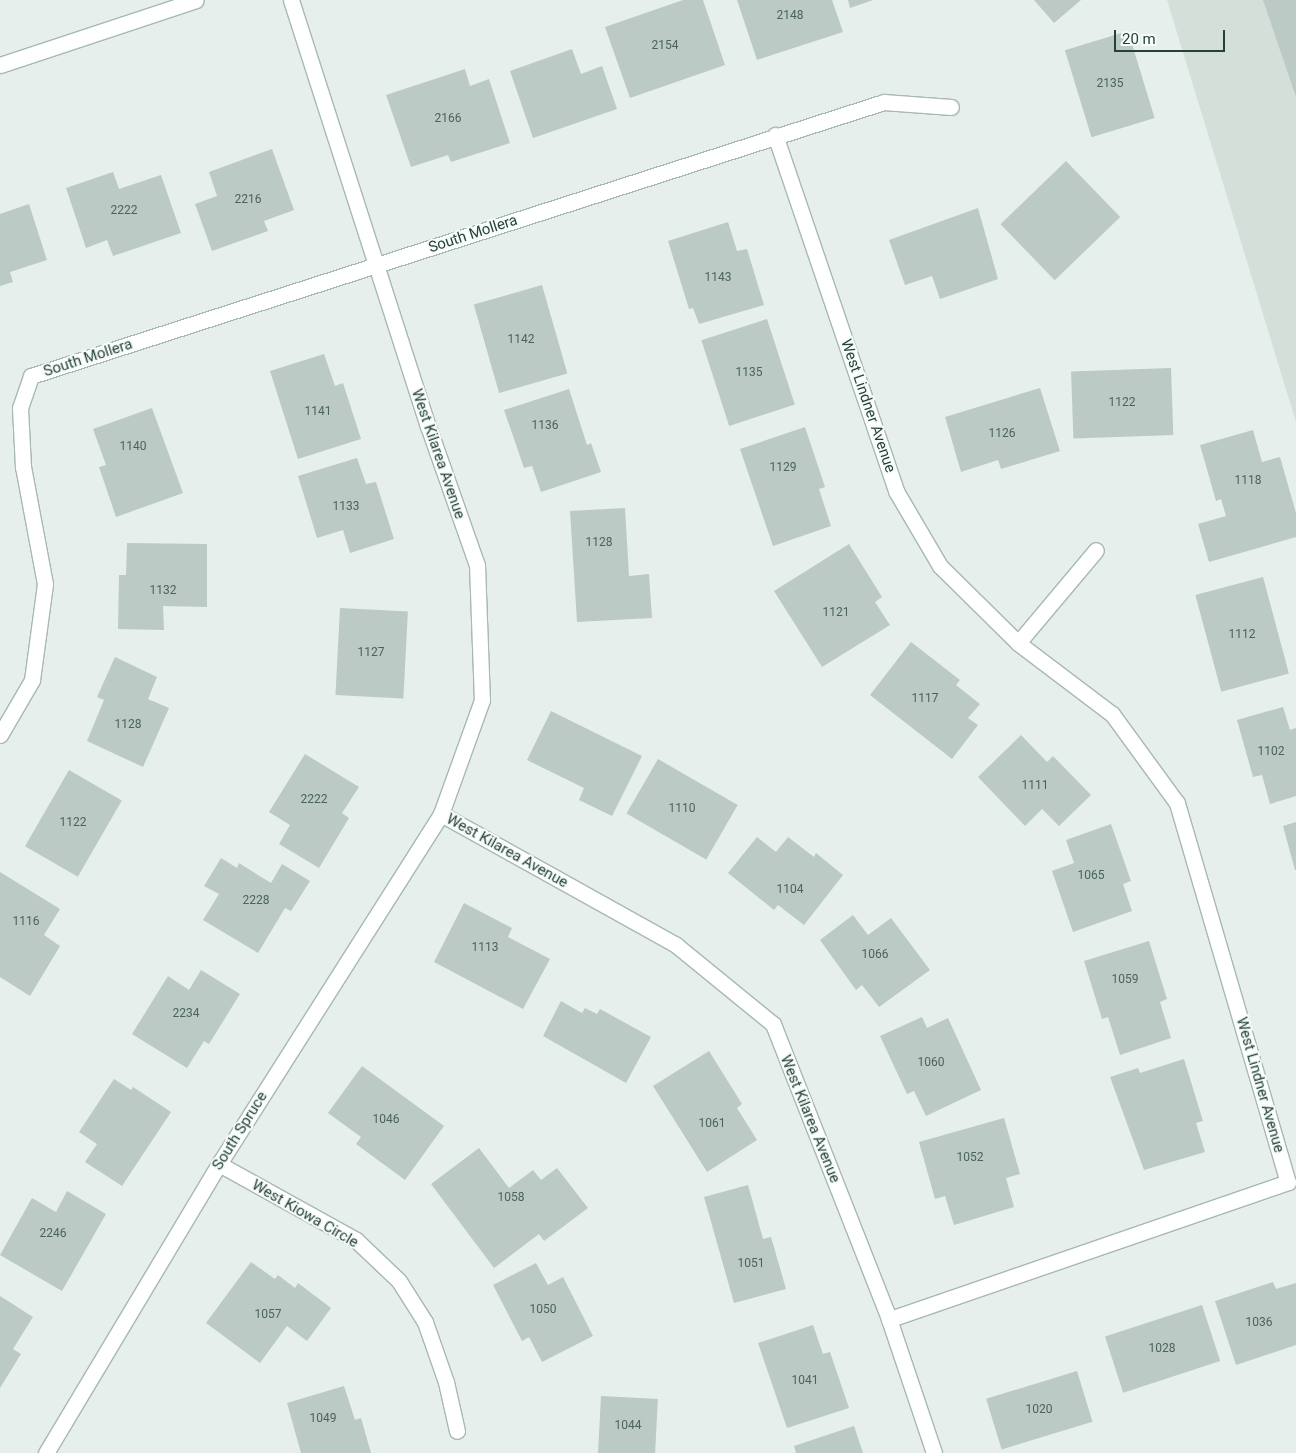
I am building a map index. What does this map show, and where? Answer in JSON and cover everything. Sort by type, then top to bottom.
[{"type":"street","points":[[0,65],[196,0]]},
{"type":"street","name":"West Kilarea Avenue","points":[[291,0],[376,266],[477,565],[482,700],[441,814],[676,945],[773,1024],[890,1319],[934,1453]]},
{"type":"street","name":"South Mollera","points":[[0,735],[32,680],[45,584],[23,467],[20,408],[31,376],[376,266],[776,135],[884,102],[951,106]]},
{"type":"street","name":"West Lindner Avenue","points":[[776,135],[896,491],[940,566],[1018,644],[1112,714],[1177,803],[1288,1182],[890,1319]]},
{"type":"street","points":[[1018,644],[1096,550]]},
{"type":"street","name":"South Spruce","points":[[46,1453],[219,1164],[441,814]]},
{"type":"street","name":"West Kiowa Circle","points":[[219,1164],[356,1240],[399,1281],[425,1322],[446,1382],[457,1431]]},
{"type":"shaded area","points":[[1167,0],[1296,0],[1296,422]]},
{"type":"building","points":[[683,0],[703,0],[725,65],[630,98],[605,27]]},
{"type":"building","points":[[737,0],[832,0],[843,32],[757,60]]},
{"type":"building","points":[[848,0],[873,0],[850,8]]},
{"type":"building","points":[[1034,0],[1081,0],[1054,23]]},
{"type":"building","points":[[1263,0],[1296,0],[1296,97]]},
{"type":"building","points":[[1128,31],[1155,118],[1091,137],[1065,50]]},
{"type":"building","points":[[572,49],[581,74],[602,66],[617,109],[533,138],[510,71]]},
{"type":"building","points":[[465,69],[470,86],[489,79],[510,143],[451,162],[448,155],[411,167],[386,95]]},
{"type":"building","points":[[272,149],[294,210],[264,221],[268,231],[212,251],[195,204],[217,196],[209,172]]},
{"type":"building","points":[[1066,161],[1120,217],[1055,280],[1001,224]]},
{"type":"building","points":[[113,172],[119,189],[161,175],[181,233],[113,256],[107,240],[86,248],[66,188]]},
{"type":"building","points":[[29,204],[47,260],[10,272],[13,282],[0,286],[0,214]]},
{"type":"building","points":[[978,208],[998,279],[940,299],[932,276],[905,285],[889,240]]},
{"type":"building","points":[[728,222],[737,251],[747,249],[764,305],[699,324],[693,308],[689,309],[668,241]]},
{"type":"building","points":[[542,285],[567,373],[499,393],[474,305]]},
{"type":"building","points":[[767,319],[795,405],[729,426],[701,340]]},
{"type":"building","points":[[324,354],[335,386],[343,383],[361,439],[298,459],[270,371]]},
{"type":"building","points":[[1171,368],[1173,435],[1073,438],[1071,371]]},
{"type":"building","points":[[1040,388],[1060,451],[1001,469],[998,460],[961,472],[945,417]]},
{"type":"building","points":[[569,389],[587,445],[591,443],[601,472],[541,492],[532,466],[524,468],[504,410]]},
{"type":"building","points":[[152,408],[183,493],[116,517],[99,467],[106,465],[93,429]]},
{"type":"building","points":[[805,427],[825,487],[819,489],[831,526],[773,546],[740,449]]},
{"type":"building","points":[[1253,430],[1262,462],[1280,457],[1296,513],[1296,537],[1209,562],[1198,524],[1226,516],[1221,499],[1216,501],[1200,445]]},
{"type":"building","points":[[357,458],[366,484],[376,482],[394,539],[350,553],[343,530],[317,538],[298,476]]},
{"type":"building","points":[[625,508],[629,576],[649,574],[652,618],[577,622],[570,511]]},
{"type":"building","points":[[127,543],[207,544],[207,607],[163,606],[164,630],[118,629],[119,575],[126,575]]},
{"type":"building","points":[[849,544],[882,597],[875,602],[890,625],[822,667],[774,591]]},
{"type":"building","points":[[1263,577],[1289,674],[1221,692],[1195,595]]},
{"type":"building","points":[[340,608],[408,612],[403,698],[335,695]]},
{"type":"building","points":[[911,642],[960,680],[956,685],[980,704],[968,718],[978,725],[952,759],[870,695]]},
{"type":"building","points":[[115,657],[157,677],[148,699],[169,708],[143,767],[87,741],[104,700],[97,697]]},
{"type":"building","points":[[1283,707],[1290,730],[1296,728],[1296,796],[1270,804],[1262,775],[1253,777],[1237,720]]},
{"type":"building","points":[[551,711],[642,756],[612,816],[579,800],[584,788],[527,760]]},
{"type":"building","points":[[1021,735],[1047,762],[1053,756],[1091,795],[1059,826],[1042,809],[1025,826],[978,777]]},
{"type":"building","points":[[305,754],[359,787],[342,813],[349,818],[319,868],[279,844],[290,825],[269,812]]},
{"type":"building","points":[[658,759],[738,805],[706,860],[626,814]]},
{"type":"building","points":[[69,770],[122,800],[78,877],[25,846]]},
{"type":"building","points":[[1296,822],[1296,870],[1295,870],[1283,826]]},
{"type":"building","points":[[1111,824],[1131,881],[1123,884],[1132,911],[1073,932],[1052,871],[1074,863],[1066,840]]},
{"type":"building","points":[[757,837],[776,852],[788,837],[814,857],[816,853],[843,875],[804,925],[778,905],[774,910],[728,873]]},
{"type":"building","points":[[221,858],[237,868],[239,863],[271,883],[282,864],[310,881],[291,911],[285,908],[258,953],[203,920],[219,894],[204,886]]},
{"type":"building","points":[[0,872],[60,909],[44,935],[60,946],[30,996],[0,977]]},
{"type":"building","points":[[464,903],[512,928],[508,937],[550,959],[523,1009],[434,962]]},
{"type":"building","points":[[853,915],[868,935],[891,918],[930,970],[879,1007],[862,985],[856,990],[820,940]]},
{"type":"building","points":[[1149,941],[1167,999],[1160,1002],[1171,1038],[1120,1055],[1108,1017],[1102,1019],[1084,961]]},
{"type":"building","points":[[201,970],[240,994],[209,1044],[204,1041],[187,1068],[132,1034],[168,976],[189,990]]},
{"type":"building","points":[[561,1001],[582,1013],[585,1008],[597,1014],[600,1009],[651,1037],[626,1083],[543,1036]]},
{"type":"building","points":[[922,1017],[927,1028],[948,1018],[981,1090],[926,1116],[914,1091],[907,1094],[880,1036]]},
{"type":"building","points":[[709,1051],[742,1104],[737,1108],[757,1140],[707,1172],[653,1086]]},
{"type":"building","points":[[1184,1059],[1203,1121],[1196,1123],[1205,1152],[1144,1170],[1110,1077],[1138,1068],[1140,1073]]},
{"type":"building","points":[[362,1066],[444,1126],[405,1180],[356,1144],[361,1137],[328,1113]]},
{"type":"building","points":[[114,1079],[131,1090],[133,1087],[171,1112],[122,1186],[85,1162],[97,1144],[79,1132]]},
{"type":"building","points":[[1004,1118],[1020,1174],[1006,1178],[1014,1207],[954,1225],[945,1196],[935,1199],[919,1142]]},
{"type":"building","points":[[479,1148],[509,1188],[533,1170],[541,1180],[557,1168],[588,1208],[544,1241],[539,1234],[494,1268],[431,1184]]},
{"type":"building","points":[[748,1185],[763,1239],[771,1237],[786,1289],[734,1303],[704,1197]]},
{"type":"building","points":[[67,1191],[106,1214],[62,1291],[0,1255],[32,1198],[56,1212]]},
{"type":"building","points":[[251,1262],[275,1279],[278,1275],[295,1288],[298,1283],[331,1308],[307,1341],[287,1326],[260,1363],[206,1323]]},
{"type":"building","points":[[536,1263],[548,1285],[563,1277],[593,1336],[542,1362],[529,1337],[522,1341],[493,1285]]},
{"type":"building","points":[[1273,1282],[1276,1289],[1296,1283],[1296,1345],[1236,1365],[1215,1301]]},
{"type":"building","points":[[0,1296],[33,1317],[13,1349],[21,1354],[0,1388]]},
{"type":"building","points":[[1202,1305],[1220,1361],[1123,1393],[1105,1337]]},
{"type":"building","points":[[813,1325],[823,1354],[830,1352],[849,1408],[787,1428],[758,1343]]},
{"type":"building","points":[[1077,1371],[1092,1422],[1002,1449],[986,1399]]},
{"type":"building","points":[[344,1386],[355,1420],[361,1418],[371,1453],[301,1453],[287,1403]]},
{"type":"building","points":[[601,1396],[658,1399],[655,1453],[598,1453]]},
{"type":"building","points":[[854,1426],[863,1453],[796,1453],[794,1446]]}]
